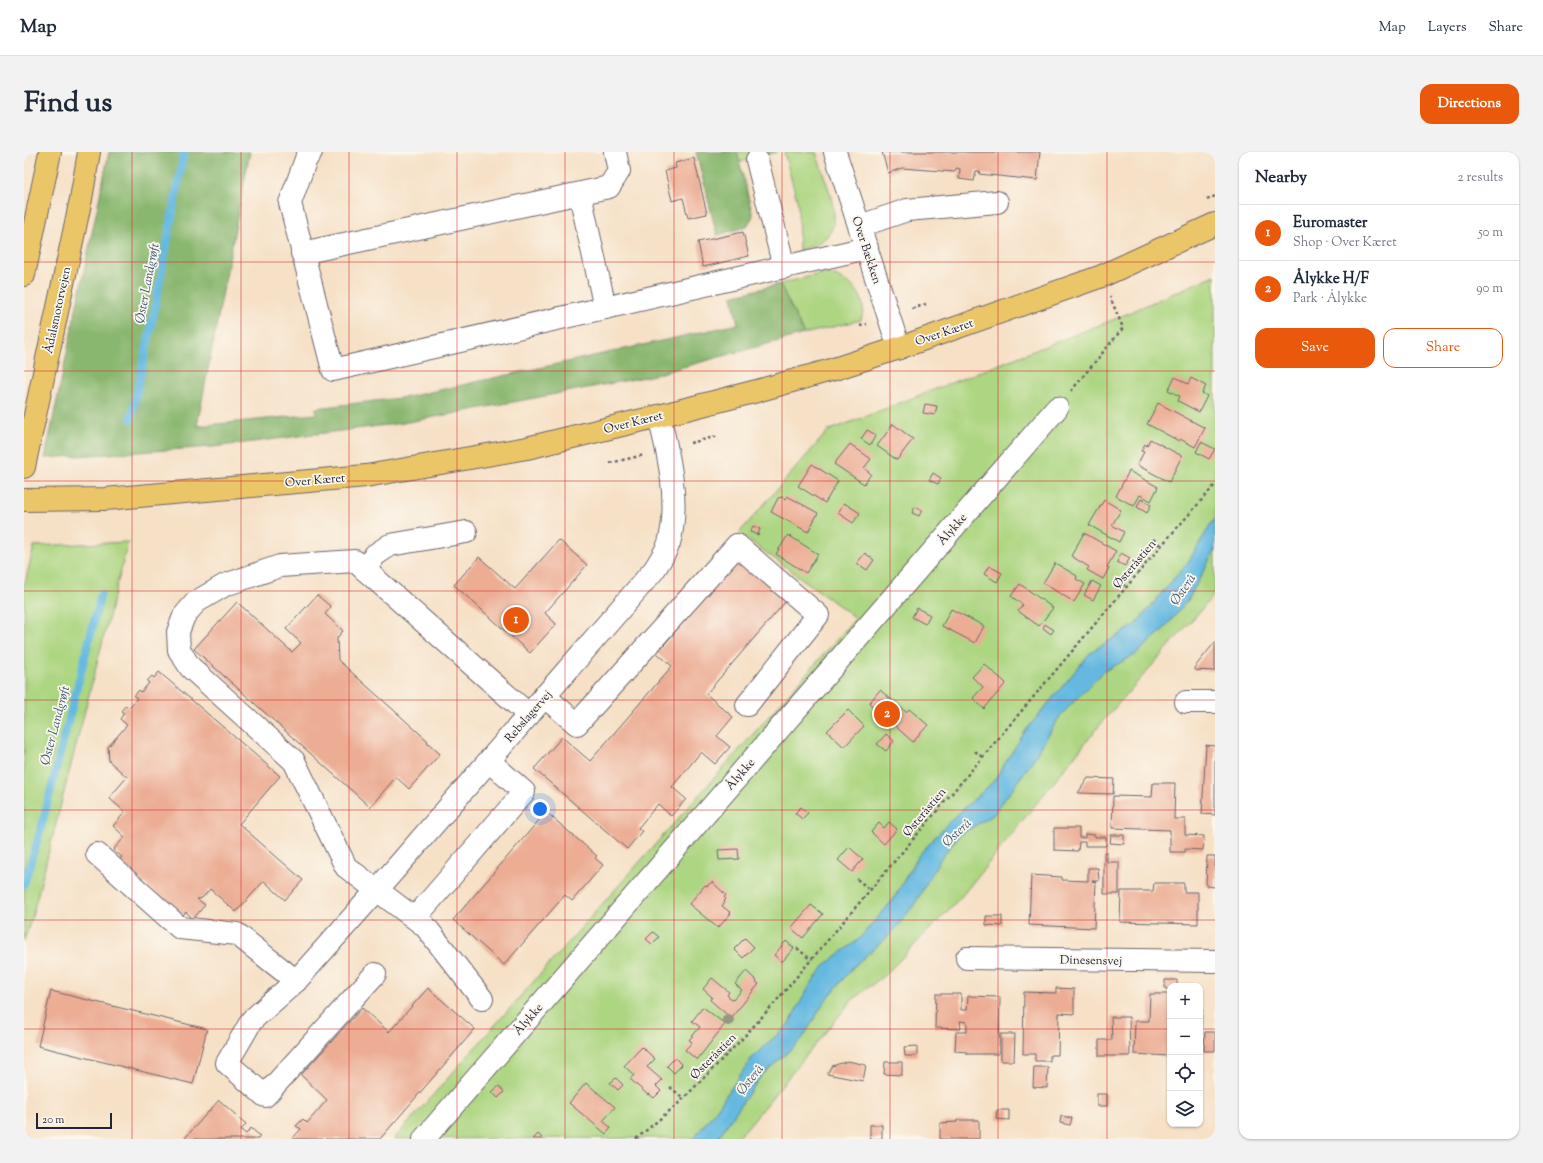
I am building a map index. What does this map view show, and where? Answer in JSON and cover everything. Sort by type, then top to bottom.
[{"type":"main road","points":[[24,275],[50,152]]},
{"type":"main road","name":"Ådalsmotorvejen","points":[[24,467],[81,198],[88,152]]},
{"type":"main road","name":"Over Kæret","points":[[24,500],[106,499],[366,476],[527,448],[659,416],[831,370],[899,348],[1102,276],[1215,224]]},
{"type":"street","points":[[310,152],[290,203],[333,370],[867,248]]},
{"type":"street","points":[[302,253],[609,187],[619,171],[614,152]]},
{"type":"street","name":"Over Bækken","points":[[835,152],[899,348]]},
{"type":"street","points":[[757,160],[784,267]]},
{"type":"street","points":[[580,194],[605,308]]},
{"type":"street","points":[[860,226],[907,210],[997,202]]},
{"type":"street","name":"Ålykke","points":[[424,1139],[1057,408]]},
{"type":"street","name":"Rebslagervej","points":[[375,974],[265,1096],[227,1063],[252,1020],[296,981],[377,890],[654,570],[669,545],[674,514],[666,446],[659,416]]},
{"type":"street","points":[[365,570],[375,555],[390,545],[466,532]]},
{"type":"street","points":[[544,696],[576,724],[737,545],[818,615],[747,705]]},
{"type":"street","points":[[482,999],[425,926],[346,867],[294,761],[190,667],[180,650],[178,632],[184,616],[196,602],[225,585],[280,566],[355,561],[529,715]]},
{"type":"street","points":[[1186,702],[1215,702]]},
{"type":"street","points":[[415,918],[524,792],[489,761]]},
{"type":"street","points":[[97,854],[180,928],[237,934],[296,981]]},
{"type":"street","name":"Dinesensvej","points":[[967,958],[1215,961]]},
{"type":"path","points":[[1057,408],[1123,328],[1102,276]]},
{"type":"path","name":"Østeråstien","points":[[636,1139],[683,1098],[743,1038],[914,839],[1161,546],[1215,485]]},
{"type":"path","points":[[1153,539],[1161,546]]},
{"type":"path","points":[[1117,581],[1127,587]]},
{"type":"path","points":[[975,751],[982,757]]},
{"type":"path","points":[[903,830],[914,839]]},
{"type":"path","points":[[857,880],[870,890]]},
{"type":"path","points":[[796,948],[811,960]]},
{"type":"path","points":[[670,1087],[683,1098]]},
{"type":"green space","points":[[109,152],[250,152],[197,426],[316,414],[316,408],[408,397],[738,324],[732,296],[780,284],[804,334],[650,376],[403,423],[213,447],[45,458]]},
{"type":"green space","points":[[696,152],[737,152],[753,216],[747,227],[717,235]]},
{"type":"green space","points":[[737,152],[777,152],[739,162]]},
{"type":"green space","points":[[784,152],[816,152],[832,199],[834,210],[834,220],[828,235],[822,241],[799,250],[798,204]]},
{"type":"green space","points":[[824,273],[841,279],[854,288],[862,302],[863,310],[861,320],[804,334],[780,284]]},
{"type":"green space","points":[[1215,275],[1215,518],[1188,562],[1135,625],[1091,652],[1027,730],[993,782],[949,822],[918,856],[893,900],[858,940],[826,964],[809,987],[788,1025],[752,1058],[716,1110],[694,1138],[394,1139],[856,618],[739,533],[828,431],[1110,321]]},
{"type":"green space","points":[[128,542],[32,917],[24,941],[24,587],[34,546]]},
{"type":"green space","points":[[1215,549],[1215,594],[1103,721],[961,897],[886,974],[852,1000],[745,1130],[735,1139],[717,1139],[761,1076],[802,1039],[823,1004],[853,967],[892,933],[914,905],[939,861],[959,835],[993,815],[1031,763],[1060,716],[1104,671],[1135,655],[1162,631],[1188,600]]},
{"type":"water","name":"Østerå","points":[[1215,518],[1215,549],[1188,600],[1162,631],[1135,655],[1104,671],[1060,716],[1031,763],[993,815],[959,835],[939,861],[914,905],[892,933],[853,967],[823,1004],[802,1039],[761,1076],[717,1139],[693,1139],[716,1110],[752,1058],[788,1025],[809,987],[826,964],[858,940],[893,900],[918,856],[949,822],[993,782],[1026,730],[1091,652],[1135,625],[1188,562]]},
{"type":"building","points":[[882,152],[1040,152],[1037,180],[979,174],[980,171],[976,171],[974,181],[959,179],[960,169],[956,168],[955,172],[902,168],[888,173]]},
{"type":"building","points":[[694,158],[707,214],[688,218],[683,198],[672,201],[665,171],[676,168],[675,163]]},
{"type":"building","points":[[743,232],[749,256],[703,267],[698,242]]},
{"type":"building","points":[[1175,377],[1188,384],[1191,378],[1206,386],[1202,393],[1207,396],[1199,412],[1178,401],[1180,396],[1168,390]]},
{"type":"building","points":[[1158,403],[1205,428],[1195,447],[1180,439],[1179,441],[1147,424]]},
{"type":"building","points":[[925,404],[937,406],[935,415],[923,413]]},
{"type":"building","points":[[893,424],[913,439],[897,460],[877,446]]},
{"type":"building","points":[[867,430],[876,435],[870,445],[861,439]]},
{"type":"building","points":[[1150,439],[1182,456],[1169,482],[1137,465],[1144,452],[1141,451],[1145,444],[1147,446]]},
{"type":"building","points":[[1201,442],[1215,449],[1209,459],[1196,452]]},
{"type":"building","points":[[850,444],[871,459],[864,468],[871,474],[864,484],[834,464]]},
{"type":"building","points":[[812,464],[838,481],[825,503],[798,486]]},
{"type":"building","points":[[1129,471],[1158,487],[1151,501],[1140,495],[1134,506],[1116,496]]},
{"type":"building","points":[[933,473],[941,478],[938,484],[929,480]]},
{"type":"building","points":[[787,496],[818,513],[808,532],[771,512],[778,498],[782,497],[785,499]]},
{"type":"building","points":[[1141,499],[1151,505],[1147,513],[1137,507]]},
{"type":"building","points":[[1104,500],[1121,510],[1112,525],[1124,532],[1119,542],[1089,525]]},
{"type":"building","points":[[844,503],[860,513],[853,523],[838,513]]},
{"type":"building","points":[[915,507],[922,510],[919,516],[912,513]]},
{"type":"building","points":[[753,526],[760,529],[758,535],[750,532]]},
{"type":"building","points":[[1084,533],[1116,551],[1107,567],[1109,568],[1103,579],[1087,570],[1089,567],[1071,556]]},
{"type":"building","points":[[788,535],[818,554],[806,573],[776,554]]},
{"type":"building","points":[[559,540],[587,565],[545,613],[556,624],[530,653],[454,585],[479,557],[515,589]]},
{"type":"building","points":[[865,553],[874,560],[867,570],[857,563]]},
{"type":"building","points":[[1121,553],[1130,558],[1125,566],[1117,562]]},
{"type":"building","points":[[737,559],[786,601],[706,694],[733,717],[717,736],[730,747],[715,764],[701,752],[672,787],[686,799],[671,816],[658,804],[638,828],[642,831],[627,849],[534,769],[562,737],[590,761],[672,666],[657,653]]},
{"type":"building","points":[[1055,563],[1077,576],[1076,579],[1085,584],[1074,602],[1043,583]]},
{"type":"building","points":[[989,566],[1002,573],[997,582],[984,574]]},
{"type":"building","points":[[1092,581],[1101,586],[1093,600],[1084,595]]},
{"type":"building","points":[[1020,584],[1053,608],[1039,626],[1018,611],[1023,605],[1011,596]]},
{"type":"building","points":[[317,595],[331,607],[325,614],[343,631],[337,638],[338,660],[428,741],[427,742],[440,754],[409,789],[396,777],[370,807],[194,649],[237,602],[292,652],[301,643],[286,629]]},
{"type":"building","points":[[917,608],[930,615],[925,624],[912,617]]},
{"type":"building","points":[[951,609],[984,626],[975,643],[942,626]]},
{"type":"building","points":[[1045,624],[1054,630],[1051,634],[1043,628]]},
{"type":"building","points":[[1215,642],[1215,671],[1194,670],[1194,668]]},
{"type":"building","points":[[984,664],[1006,683],[984,709],[973,698],[983,687],[972,677]]},
{"type":"building","points":[[159,672],[280,776],[239,824],[303,880],[285,900],[264,881],[236,912],[210,889],[202,898],[197,899],[205,905],[193,919],[186,912],[182,916],[119,861],[122,857],[113,850],[125,837],[113,826],[125,812],[109,798],[127,777],[109,761],[108,747],[127,725],[120,719],[124,713],[121,711],[126,705],[129,708],[137,698],[134,696],[139,690],[141,692],[149,683],[147,681],[152,676],[154,678]]},
{"type":"building","points":[[880,690],[906,712],[909,709],[928,725],[913,742],[869,703]]},
{"type":"building","points":[[848,710],[864,726],[844,747],[827,731]]},
{"type":"building","points":[[886,734],[894,741],[886,751],[877,744]]},
{"type":"building","points":[[1206,745],[1215,746],[1215,815],[1202,814]]},
{"type":"building","points":[[1088,778],[1114,779],[1113,794],[1078,793]]},
{"type":"building","points":[[1153,783],[1175,783],[1174,819],[1185,819],[1185,835],[1204,836],[1203,850],[1185,849],[1185,852],[1170,852],[1170,830],[1112,828],[1113,796],[1152,797]]},
{"type":"building","points":[[801,807],[808,813],[802,819],[795,813]]},
{"type":"building","points":[[546,812],[597,856],[595,858],[603,865],[572,901],[565,895],[504,965],[453,920]]},
{"type":"building","points":[[889,822],[897,829],[884,844],[871,832],[879,823],[884,828]]},
{"type":"building","points":[[1054,828],[1079,828],[1079,838],[1085,838],[1085,834],[1095,835],[1095,837],[1106,837],[1106,846],[1085,846],[1085,842],[1079,842],[1078,851],[1054,850]]},
{"type":"building","points":[[1111,835],[1124,835],[1124,844],[1110,843]]},
{"type":"building","points":[[849,847],[863,859],[852,872],[838,860]]},
{"type":"building","points":[[738,849],[739,859],[719,860],[718,850]]},
{"type":"building","points":[[1104,852],[1107,852],[1107,862],[1119,862],[1119,894],[1104,894]]},
{"type":"building","points":[[1207,856],[1215,856],[1215,887],[1206,886]]},
{"type":"building","points":[[1088,868],[1098,868],[1099,881],[1092,881],[1096,882],[1094,928],[1029,925],[1031,875],[1062,877],[1062,880],[1088,881]]},
{"type":"building","points":[[712,882],[726,895],[724,897],[726,899],[724,901],[725,902],[722,906],[731,913],[718,928],[689,904],[705,885],[707,886]]},
{"type":"building","points":[[1154,883],[1184,883],[1184,892],[1198,892],[1198,924],[1120,922],[1121,891],[1153,891]]},
{"type":"building","points":[[811,905],[823,914],[803,938],[791,928]]},
{"type":"building","points":[[986,916],[1002,916],[1002,926],[986,925]]},
{"type":"building","points":[[653,932],[659,937],[652,944],[646,939]]},
{"type":"building","points":[[745,938],[754,947],[743,958],[734,949]]},
{"type":"building","points":[[786,941],[794,948],[782,962],[774,955]]},
{"type":"building","points":[[746,971],[759,984],[731,1018],[710,1000],[712,997],[703,989],[712,978],[729,992],[727,995],[733,1000],[742,990],[735,984]]},
{"type":"building","points":[[1165,980],[1177,980],[1177,983],[1167,983],[1167,989],[1165,989]]},
{"type":"building","points":[[428,988],[475,1029],[380,1139],[292,1139],[301,1129],[296,1126],[303,1119],[307,1123],[327,1100],[301,1075],[362,1008],[389,1032]]},
{"type":"building","points":[[1056,988],[1074,989],[1074,1014],[1059,1013],[1058,1055],[1050,1055],[1050,1061],[1035,1061],[1035,1054],[1023,1054],[1024,992],[1056,993]]},
{"type":"building","points":[[51,991],[207,1029],[193,1084],[38,1046]]},
{"type":"building","points":[[936,994],[961,994],[961,1010],[967,1010],[968,996],[1000,997],[999,1054],[967,1054],[967,1052],[955,1051],[956,1032],[967,1032],[967,1022],[960,1021],[961,1029],[935,1028]]},
{"type":"building","points":[[1150,994],[1167,994],[1167,1056],[1134,1054],[1135,1021],[1149,1021]]},
{"type":"building","points":[[703,1007],[725,1024],[697,1060],[685,1050],[692,1042],[689,1040],[700,1027],[692,1021]]},
{"type":"building","points":[[1111,1017],[1129,1017],[1130,1056],[1099,1056],[1099,1040],[1112,1040]]},
{"type":"building","points":[[1205,1032],[1215,1032],[1215,1051],[1204,1051]]},
{"type":"building","points":[[1001,1034],[1015,1034],[1014,1061],[1001,1061]]},
{"type":"building","points":[[917,1046],[917,1056],[905,1056],[904,1047]]},
{"type":"building","points":[[642,1047],[655,1059],[647,1067],[662,1080],[656,1086],[661,1091],[654,1098],[649,1094],[648,1095],[630,1079],[634,1075],[624,1066]]},
{"type":"building","points":[[675,1058],[682,1065],[674,1073],[667,1066]]},
{"type":"building","points":[[848,1061],[866,1065],[863,1081],[827,1074],[832,1066]]},
{"type":"building","points":[[885,1062],[902,1062],[902,1075],[884,1074]]},
{"type":"building","points":[[1034,1067],[1048,1067],[1047,1088],[1033,1087]]},
{"type":"building","points":[[616,1078],[623,1085],[618,1090],[610,1083]]},
{"type":"building","points":[[586,1083],[615,1107],[603,1121],[611,1128],[606,1134],[569,1103]]},
{"type":"building","points":[[499,1086],[504,1092],[498,1098],[492,1092]]},
{"type":"building","points":[[1097,1094],[1107,1094],[1107,1106],[1097,1106]]},
{"type":"building","points":[[219,1100],[246,1124],[241,1130],[246,1134],[251,1128],[260,1136],[258,1139],[184,1139]]},
{"type":"building","points":[[997,1110],[1009,1110],[1009,1120],[996,1119]]},
{"type":"building","points":[[1061,1116],[1072,1118],[1070,1125],[1060,1123]]},
{"type":"building","points":[[957,1120],[979,1120],[979,1139],[940,1139],[940,1123],[957,1122]]},
{"type":"building","points":[[870,1125],[882,1125],[882,1139],[870,1139]]},
{"type":"building","points":[[538,1134],[543,1139],[533,1139]]},
{"type":"waterway","name":"Øster Landgrøft","points":[[131,419],[154,313],[184,152]]},
{"type":"waterway","name":"Øster Landgrøft","points":[[24,884],[40,832],[101,594]]},
{"type":"place","name":"Euromaster","points":[[516,620]]},
{"type":"place","name":"Ålykke H/F","points":[[887,714]]}]
